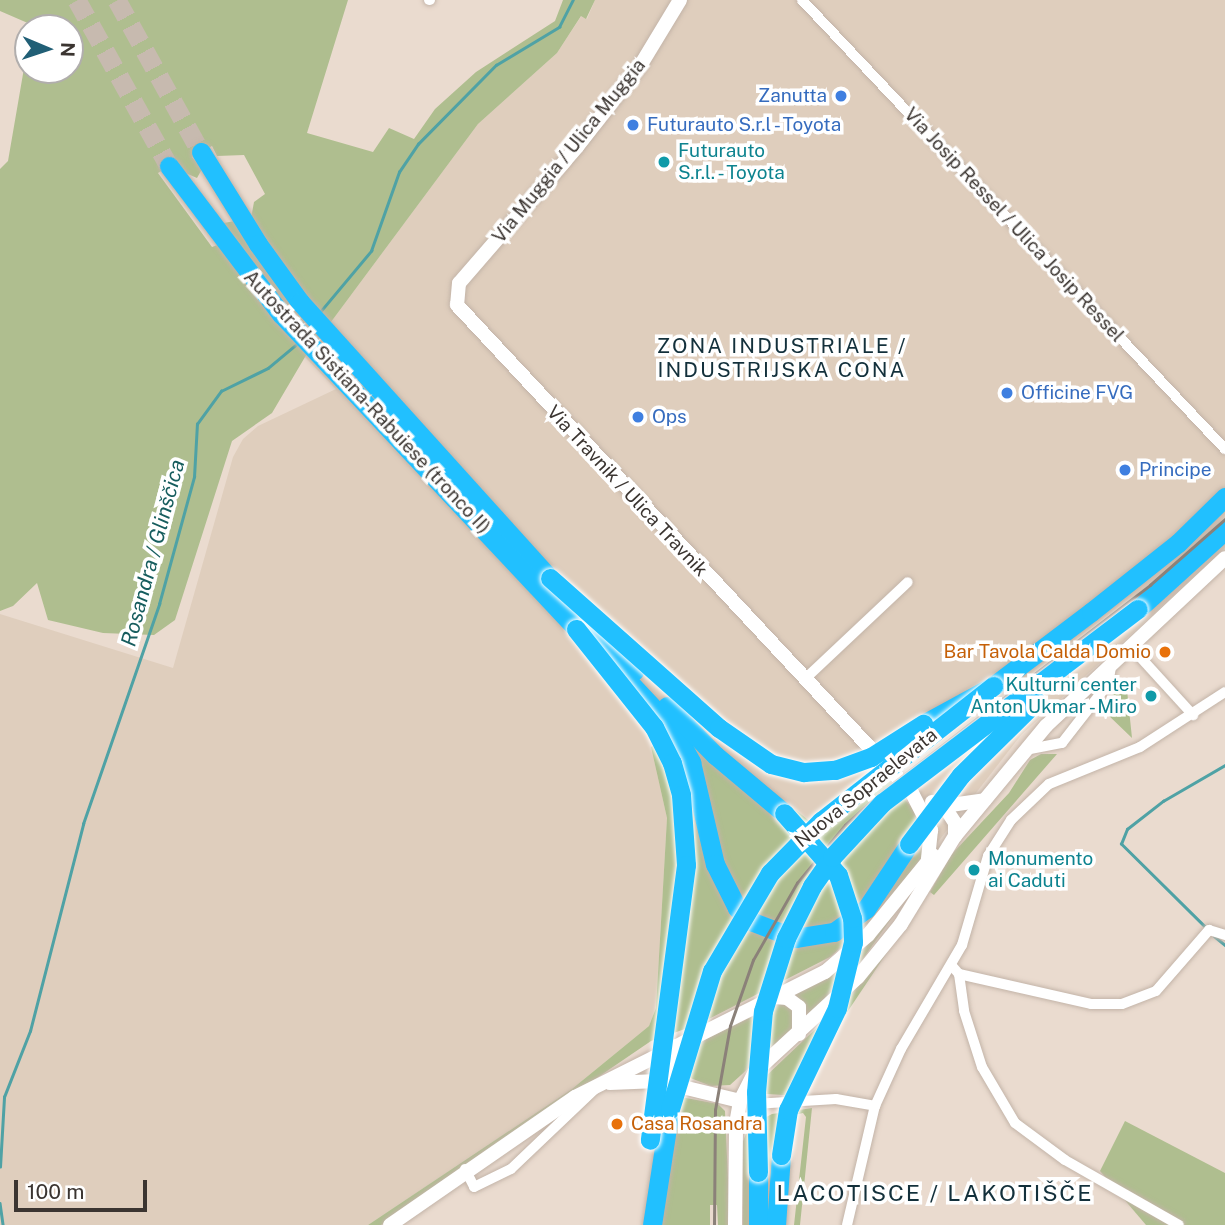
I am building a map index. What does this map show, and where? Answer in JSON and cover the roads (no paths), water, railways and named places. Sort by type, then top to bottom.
[{"type":"highway","name":"Autostrada Sistiana-Rabuiese (tronco II)","points":[[201,152],[243,223],[300,302],[550,579]]},
{"type":"highway","name":"Autostrada Sistiana-Rabuiese (tronco II)","points":[[169,166],[223,243],[281,314],[576,629]]},
{"type":"highway","name":"Nuova Sopraelevata","points":[[652,1225],[670,1109],[712,971],[770,873],[821,821],[1178,543],[1225,494]]},
{"type":"highway","name":"Nuova Sopraelevata","points":[[758,1225],[756,1082],[763,1011],[786,938],[812,886],[832,857],[882,803],[1138,609],[1225,530]]},
{"type":"highway","points":[[550,579],[736,743],[786,769],[820,772],[854,764],[993,685]]},
{"type":"highway","points":[[550,579],[715,755],[806,833],[838,875],[852,918],[850,964],[837,1007],[788,1110],[781,1155],[776,1225]]},
{"type":"highway","points":[[576,629],[673,729],[691,762],[715,864],[737,908],[753,922],[773,933],[817,937],[834,932],[866,909],[909,844],[961,775],[1138,609]]},
{"type":"highway","points":[[576,629],[654,727],[681,795],[686,865],[650,1140],[643,1225]]},
{"type":"main road","name":"Via Muggia / Ulica Muggia","points":[[455,299],[458,283],[577,147],[640,66],[680,0]]},
{"type":"main road","name":"Via Travnik / Ulica Travnik","points":[[455,299],[463,317],[912,793],[931,830]]},
{"type":"main road","points":[[735,1225],[733,1147],[740,1101],[755,1072],[799,1034],[877,955],[955,836],[1025,750],[1225,558]]},
{"type":"main road","name":"Via Travnik / Ulica Travnik","points":[[912,793],[944,806]]},
{"type":"main road","points":[[390,1225],[536,1120],[676,1046],[775,998],[842,959],[868,934],[928,860],[955,836],[955,824],[944,806],[985,800]]},
{"type":"main road","points":[[928,860],[931,830],[955,836]]},
{"type":"main road","points":[[775,998],[787,998],[799,1007],[799,1034]]},
{"type":"main road","points":[[676,1046],[671,1070],[679,1086]]},
{"type":"main road","points":[[598,1086],[636,1080],[679,1086],[740,1101]]},
{"type":"street","name":"Via Josip Ressel / Ulica Josip Ressel","points":[[803,0],[1225,449]]},
{"type":"street","points":[[805,679],[908,582]]},
{"type":"street","points":[[1132,648],[1193,715]]},
{"type":"street","points":[[1025,750],[1062,743],[1108,684],[1111,667]]},
{"type":"street","points":[[847,1225],[875,1106],[901,1049],[956,970],[988,856],[1024,804],[1049,784],[1140,747],[1225,692]]},
{"type":"street","points":[[956,970],[1100,1006],[1122,1004],[1152,994],[1209,930],[1225,935]]},
{"type":"street","points":[[956,970],[964,1011],[982,1067],[1015,1123],[1058,1155],[1180,1225]]},
{"type":"street","points":[[465,1169],[474,1187],[510,1170],[598,1086]]},
{"type":"street","points":[[740,1101],[763,1105],[836,1099],[875,1106]]},
{"type":"waterway","name":"Rosandra / Glinščica","points":[[320,312],[371,251],[399,172],[418,144],[496,65],[559,27],[573,0]]},
{"type":"waterway","name":"Rosandra / Glinščica","points":[[0,1167],[4,1097],[30,1031],[83,824],[159,604],[194,477],[197,424],[221,391],[268,368],[298,343]]},
{"type":"waterway","points":[[1205,927],[1121,844],[1127,829],[1163,801],[1225,765]]},
{"type":"waterway","points":[[1214,936],[1225,945]]},
{"type":"waterway","name":"Rosandra / Glinščica","points":[[0,1203],[3,1225]]},
{"type":"tunnel","points":[[77,0],[169,166]]},
{"type":"tunnel","points":[[117,0],[201,152]]},
{"type":"railway","points":[[714,1225],[715,1110],[730,1026],[753,960],[797,883],[845,825],[880,793],[1150,585],[1225,519]]},
{"type":"place","name":"Zanutta","points":[[841,96]]},
{"type":"place","name":"Futurauto S.r.l - Toyota","points":[[633,125]]},
{"type":"place","name":"Futurauto S.r.l. - Toyota","points":[[664,162]]},
{"type":"place","name":"Officine FVG","points":[[1007,393]]},
{"type":"place","name":"Ops","points":[[638,417]]},
{"type":"place","name":"Principe","points":[[1125,470]]},
{"type":"place","name":"Bar Tavola Calda Domio","points":[[1165,652]]},
{"type":"place","name":"Kulturni center Anton Ukmar - Miro","points":[[1151,696]]},
{"type":"place","name":"Monumento ai Caduti","points":[[974,870]]},
{"type":"place","name":"Casa Rosandra","points":[[617,1124]]},
{"type":"district","name":"ZONA INDUSTRIALE / INDUSTRIJSKA CONA","points":[[782,358]]},
{"type":"district","name":"LACOTISCE / LAKOTIŠČE","points":[[935,1193]]}]
